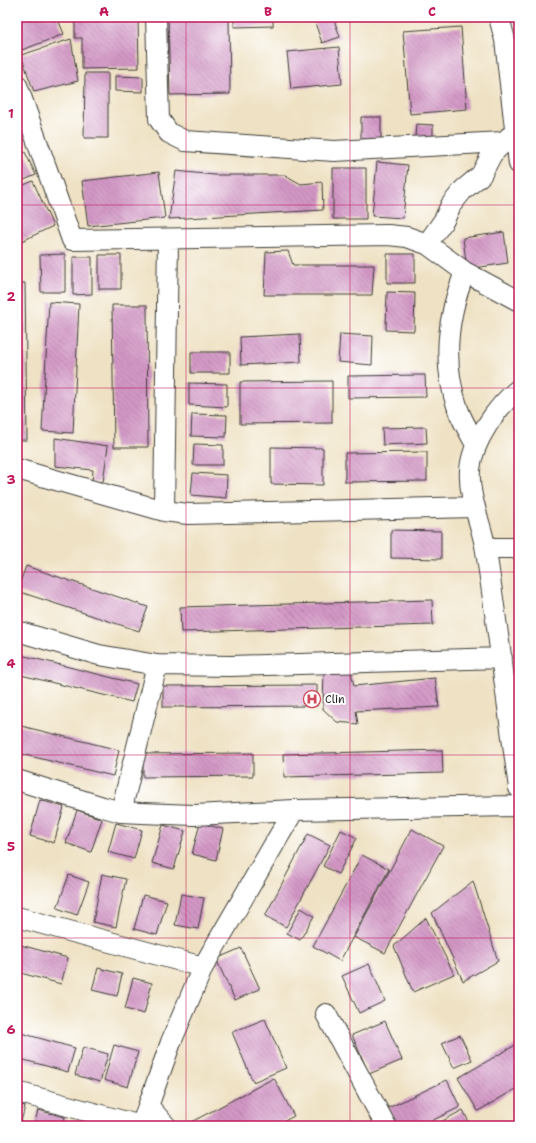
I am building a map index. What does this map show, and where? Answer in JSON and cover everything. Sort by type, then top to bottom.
[{"type":"street","points":[[156,17],[159,119],[169,133],[185,141],[334,151],[509,137]]},
{"type":"street","points":[[499,17],[505,40],[509,137],[519,164]]},
{"type":"street","points":[[17,85],[72,240],[388,235],[407,237],[427,244],[465,272],[519,301]]},
{"type":"street","points":[[427,244],[444,220],[451,205],[463,190],[481,175],[492,154],[509,137]]},
{"type":"street","points":[[164,512],[168,239]]},
{"type":"street","points":[[465,272],[456,295],[451,316],[448,344],[450,377],[458,410],[476,445]]},
{"type":"street","points":[[519,389],[506,399],[476,445],[470,471],[475,507],[486,548],[502,658],[515,733],[519,788]]},
{"type":"street","points":[[17,469],[164,512],[215,515],[475,507]]},
{"type":"street","points":[[486,548],[519,548]]},
{"type":"street","points":[[17,631],[99,655],[157,665],[231,666],[502,658]]},
{"type":"street","points":[[121,812],[157,665]]},
{"type":"street","points":[[17,780],[121,812],[194,815],[294,810],[519,806]]},
{"type":"street","points":[[17,1092],[141,1126],[149,1107],[170,1042],[203,967],[294,810]]},
{"type":"street","points":[[17,918],[203,967]]},
{"type":"street","points":[[326,1014],[386,1126]]},
{"type":"street","points":[[149,1107],[166,1126]]},
{"type":"building","points":[[17,17],[57,17],[64,34],[22,50],[17,38]]},
{"type":"building","points":[[75,17],[138,17],[139,68],[82,69],[82,38],[75,38]]},
{"type":"building","points":[[168,17],[229,17],[230,94],[170,95]]},
{"type":"building","points":[[234,17],[273,17],[273,26],[234,27]]},
{"type":"building","points":[[313,17],[333,17],[340,37],[322,43]]},
{"type":"building","points":[[461,27],[467,109],[410,114],[403,31]]},
{"type":"building","points":[[71,39],[78,81],[34,92],[21,55]]},
{"type":"building","points":[[339,47],[342,84],[291,89],[287,52]]},
{"type":"building","points":[[85,73],[108,73],[108,138],[84,138]]},
{"type":"building","points":[[115,76],[143,77],[143,92],[115,91]]},
{"type":"building","points":[[361,117],[381,117],[381,139],[361,139]]},
{"type":"building","points":[[416,124],[433,125],[433,138],[415,137]]},
{"type":"building","points":[[25,152],[36,175],[17,183],[17,156]]},
{"type":"building","points":[[377,162],[408,165],[403,218],[372,216]]},
{"type":"building","points":[[333,168],[366,168],[366,219],[333,219]]},
{"type":"building","points":[[176,171],[214,175],[285,175],[301,184],[322,182],[323,210],[169,219]]},
{"type":"building","points":[[159,172],[165,218],[88,226],[82,181]]},
{"type":"building","points":[[33,181],[53,226],[20,242],[17,236],[17,188]]},
{"type":"building","points":[[504,232],[508,263],[467,269],[463,238]]},
{"type":"building","points":[[288,251],[293,265],[374,265],[372,295],[264,295],[266,252]]},
{"type":"building","points":[[65,254],[65,292],[41,292],[40,255]]},
{"type":"building","points":[[387,254],[415,254],[415,283],[387,283]]},
{"type":"building","points":[[99,255],[121,255],[121,289],[99,289]]},
{"type":"building","points":[[73,257],[92,257],[92,294],[73,295]]},
{"type":"building","points":[[17,283],[25,283],[27,440],[17,440]]},
{"type":"building","points":[[387,292],[415,293],[414,331],[386,330]]},
{"type":"building","points":[[49,302],[79,304],[73,433],[42,431]]},
{"type":"building","points":[[112,305],[147,305],[148,447],[114,447]]},
{"type":"building","points":[[300,334],[301,362],[241,365],[240,337]]},
{"type":"building","points":[[340,334],[373,336],[372,365],[338,362]]},
{"type":"building","points":[[191,352],[230,352],[230,373],[191,373]]},
{"type":"building","points":[[425,375],[426,397],[348,398],[348,376]]},
{"type":"building","points":[[332,381],[332,423],[240,424],[240,382]]},
{"type":"building","points":[[189,383],[227,384],[227,407],[189,405]]},
{"type":"building","points":[[192,414],[227,415],[226,437],[191,436]]},
{"type":"building","points":[[426,427],[427,443],[383,445],[382,428]]},
{"type":"building","points":[[55,438],[108,446],[103,482],[92,482],[93,470],[55,466]]},
{"type":"building","points":[[194,444],[223,445],[223,465],[193,465]]},
{"type":"building","points":[[271,447],[323,448],[323,485],[271,484]]},
{"type":"building","points":[[427,452],[427,481],[345,482],[345,453]]},
{"type":"building","points":[[193,473],[227,475],[226,498],[191,495]]},
{"type":"building","points":[[391,530],[441,531],[441,559],[391,558]]},
{"type":"building","points":[[26,566],[148,607],[139,631],[17,591]]},
{"type":"building","points":[[432,600],[433,625],[181,632],[180,607]]},
{"type":"building","points":[[17,654],[137,684],[132,702],[17,674]]},
{"type":"building","points":[[350,667],[354,686],[435,678],[439,707],[356,711],[358,724],[337,722],[323,709],[324,668]]},
{"type":"building","points":[[317,685],[317,706],[163,707],[163,686]]},
{"type":"building","points":[[17,725],[119,750],[113,776],[17,753]]},
{"type":"building","points":[[442,750],[443,773],[284,777],[283,754]]},
{"type":"building","points":[[253,753],[253,776],[143,777],[143,754]]},
{"type":"building","points":[[40,800],[64,807],[54,843],[30,836]]},
{"type":"building","points":[[77,810],[102,819],[91,852],[66,843]]},
{"type":"building","points":[[116,823],[142,830],[134,859],[108,852]]},
{"type":"building","points":[[200,823],[223,829],[216,860],[192,854]]},
{"type":"building","points":[[163,825],[185,831],[174,869],[152,863]]},
{"type":"building","points":[[412,829],[443,846],[385,953],[354,937]]},
{"type":"building","points":[[341,830],[357,838],[338,874],[323,866]]},
{"type":"building","points":[[308,834],[330,845],[286,927],[265,916]]},
{"type":"building","points":[[362,855],[389,869],[340,961],[313,946]]},
{"type":"building","points":[[102,874],[126,879],[116,927],[93,922]]},
{"type":"building","points":[[69,875],[89,882],[77,915],[57,908]]},
{"type":"building","points":[[473,881],[498,961],[463,981],[432,913]]},
{"type":"building","points":[[181,894],[204,898],[198,929],[175,925]]},
{"type":"building","points":[[143,895],[167,901],[157,935],[134,929]]},
{"type":"building","points":[[301,908],[314,916],[300,940],[287,933]]},
{"type":"building","points":[[426,918],[454,974],[413,992],[394,946]]},
{"type":"building","points":[[17,944],[68,958],[61,984],[17,972]]},
{"type":"building","points":[[241,948],[260,989],[235,1000],[216,959]]},
{"type":"building","points":[[369,964],[385,1001],[359,1013],[342,976]]},
{"type":"building","points":[[98,968],[122,974],[117,996],[92,990]]},
{"type":"building","points":[[133,978],[152,983],[144,1014],[125,1009]]},
{"type":"building","points":[[265,1019],[286,1068],[253,1082],[232,1032]]},
{"type":"building","points":[[385,1021],[402,1060],[369,1074],[352,1035]]},
{"type":"building","points":[[17,1032],[75,1048],[68,1072],[17,1058]]},
{"type":"building","points":[[460,1035],[472,1060],[454,1068],[442,1043]]},
{"type":"building","points":[[519,1043],[519,1087],[478,1111],[458,1078]]},
{"type":"building","points":[[114,1045],[138,1052],[128,1087],[104,1080]]},
{"type":"building","points":[[83,1047],[108,1054],[100,1082],[75,1075]]},
{"type":"building","points":[[274,1078],[294,1116],[275,1126],[184,1126]]},
{"type":"building","points":[[447,1080],[460,1107],[421,1126],[397,1126],[388,1108]]},
{"type":"building","points":[[17,1104],[25,1106],[20,1126],[17,1126]]},
{"type":"building","points":[[38,1110],[65,1117],[63,1126],[34,1126]]},
{"type":"building","points":[[463,1110],[471,1126],[433,1126]]},
{"type":"building","points":[[77,1122],[92,1125],[92,1126],[76,1126]]},
{"type":"place","name":"Clin","points":[[312,699]]}]
